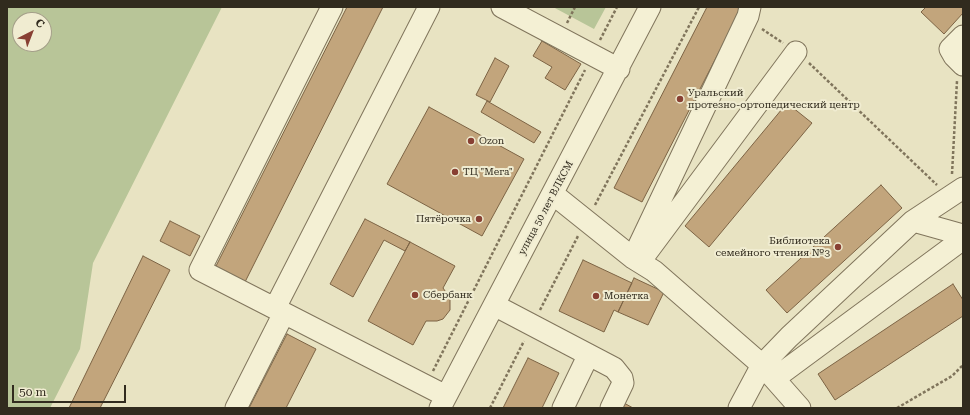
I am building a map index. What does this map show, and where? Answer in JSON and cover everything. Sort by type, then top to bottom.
[{"type":"street","points":[[332,7],[200,270],[426,385],[443,402]]},
{"type":"street","points":[[236,408],[279,310],[429,7]]},
{"type":"street","points":[[502,7],[619,68]]},
{"type":"street","name":"улица 50 лет ВЛКСМ","points":[[443,402],[650,7]]},
{"type":"street","points":[[636,260],[748,16],[750,7]]},
{"type":"street","points":[[961,63],[950,49],[963,36]]},
{"type":"street","points":[[636,260],[796,52]]},
{"type":"street","points":[[739,408],[769,372],[789,337],[913,220],[957,192]]},
{"type":"street","points":[[553,194],[636,260],[654,271],[769,372],[800,408]]},
{"type":"street","points":[[913,220],[963,235]]},
{"type":"street","points":[[769,372],[963,239]]},
{"type":"street","points":[[494,305],[588,356],[614,368],[622,378],[623,383],[611,408]]},
{"type":"street","points":[[563,408],[588,356]]},
{"type":"path","points":[[426,385],[617,7]]},
{"type":"path","points":[[760,27],[796,52],[957,192]]},
{"type":"path","points":[[957,192],[961,63]]},
{"type":"path","points":[[897,408],[952,376],[963,365]]},
{"type":"green space","points":[[7,7],[222,7],[93,263],[80,349],[50,408],[7,408]]},
{"type":"green space","points":[[553,7],[606,7],[594,29]]},
{"type":"building","points":[[347,7],[383,7],[244,284],[214,270]]},
{"type":"building","points":[[707,7],[736,7],[741,9],[642,202],[614,188]]},
{"type":"building","points":[[926,7],[963,7],[963,13],[944,34],[921,12]]},
{"type":"building","points":[[542,41],[581,64],[565,90],[545,78],[552,67],[533,56]]},
{"type":"building","points":[[495,58],[509,66],[490,102],[476,95]]},
{"type":"building","points":[[487,101],[541,132],[534,143],[481,112]]},
{"type":"building","points":[[787,103],[812,123],[709,247],[685,226]]},
{"type":"building","name":"ТЦ \"Мега\"","points":[[429,107],[524,159],[482,236],[387,184]]},
{"type":"building","points":[[881,185],[902,208],[787,313],[766,290]]},
{"type":"building","points":[[365,219],[410,242],[405,251],[384,240],[353,297],[330,284]]},
{"type":"building","points":[[170,221],[200,236],[190,256],[160,241]]},
{"type":"building","name":"Сбербанк","points":[[410,242],[455,266],[443,288],[450,298],[450,310],[443,319],[437,321],[426,321],[413,345],[368,321]]},
{"type":"building","points":[[143,256],[170,270],[100,408],[69,408]]},
{"type":"building","name":"Монетка","points":[[583,260],[632,283],[618,312],[614,310],[604,332],[559,311]]},
{"type":"building","points":[[634,278],[664,292],[648,325],[618,312]]},
{"type":"building","points":[[953,284],[963,300],[963,316],[835,400],[818,374]]},
{"type":"building","points":[[287,334],[316,349],[286,408],[249,408]]},
{"type":"building","points":[[528,358],[559,373],[542,408],[503,408]]},
{"type":"building","points":[[624,403],[633,408],[621,408]]},
{"type":"place","name":"Уральский протезно-ортопедический центр","points":[[680,99]]},
{"type":"place","name":"Ozon","points":[[471,141]]},
{"type":"place","name":"ТЦ \"Мега\"","points":[[455,172]]},
{"type":"place","name":"Пятёрочка","points":[[479,219]]},
{"type":"place","name":"Библиотека семейного чтения №3","points":[[838,247]]},
{"type":"place","name":"Сбербанк","points":[[415,295]]},
{"type":"place","name":"Монетка","points":[[596,296]]}]
